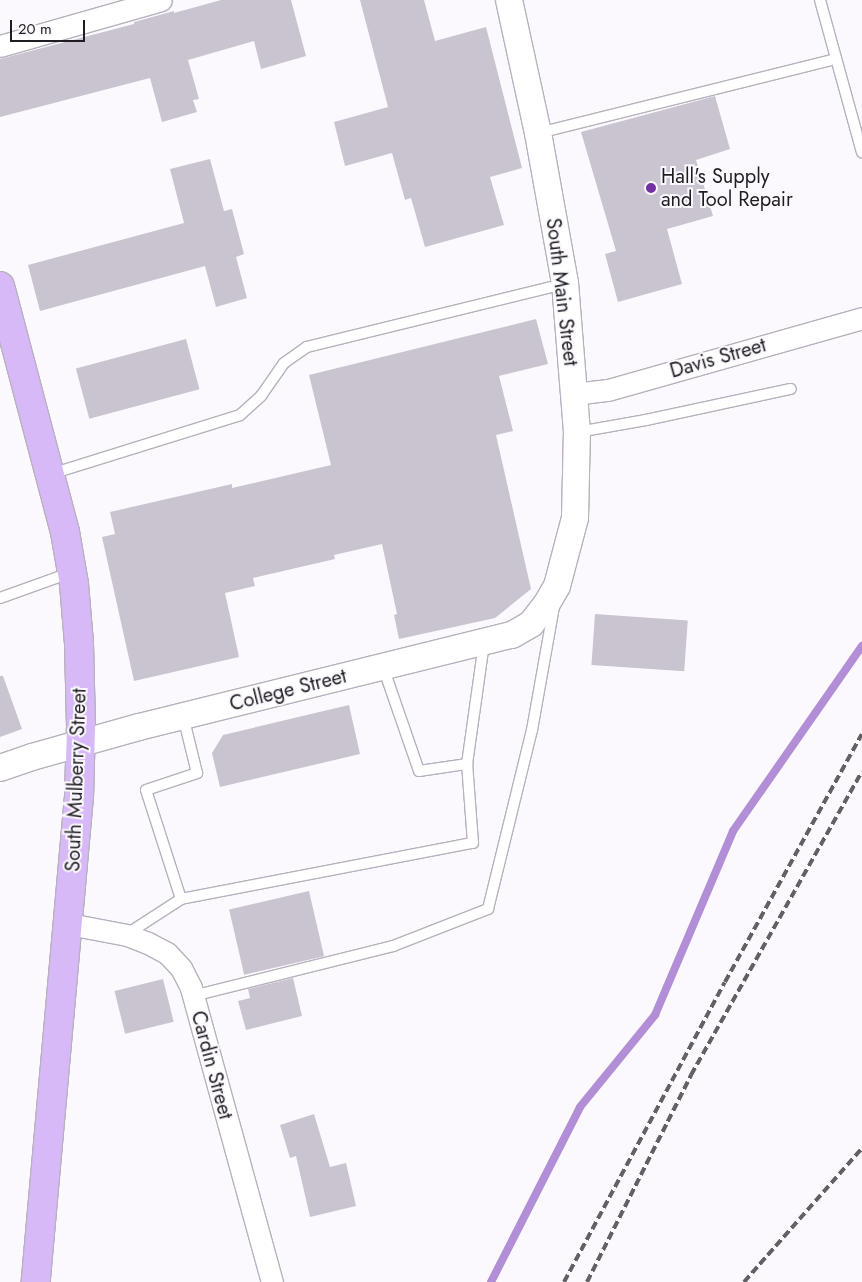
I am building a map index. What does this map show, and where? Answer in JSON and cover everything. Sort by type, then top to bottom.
[{"type":"main road","name":"South Mulberry Street","points":[[0,286],[51,474],[72,572],[79,644],[79,796],[36,1282]]},
{"type":"street","name":"South Main Street","points":[[509,0],[538,133],[565,283],[577,432],[575,518],[557,586]]},
{"type":"street","points":[[0,46],[148,2]]},
{"type":"street","name":"Davis Street","points":[[574,394],[608,390],[862,318]]},
{"type":"street","name":"College Street","points":[[0,768],[183,716],[512,635],[531,624],[557,586]]},
{"type":"street","name":"Cardin Street","points":[[69,924],[127,935],[166,952],[181,968],[193,996],[272,1282]]},
{"type":"lane","points":[[820,0],[862,152]]},
{"type":"lane","points":[[538,133],[836,59]]},
{"type":"lane","points":[[51,474],[240,415],[262,396],[284,363],[307,347],[565,283]]},
{"type":"lane","points":[[577,432],[646,420],[791,390]]},
{"type":"lane","points":[[0,598],[72,572]]},
{"type":"lane","points":[[193,996],[393,946],[488,909],[532,730],[557,586]]},
{"type":"lane","points":[[127,935],[181,899],[473,843],[467,764],[484,643]]},
{"type":"lane","points":[[383,666],[419,771],[467,764]]},
{"type":"lane","points":[[181,899],[146,790],[197,773],[183,716]]},
{"type":"building","points":[[221,0],[291,0],[306,56],[261,69],[254,41],[188,60],[199,99],[193,100],[197,112],[162,122],[150,78],[0,117],[0,59]]},
{"type":"building","points":[[360,0],[424,0],[435,41],[486,27],[522,168],[490,177],[504,225],[425,247],[411,198],[405,200],[392,153],[345,166],[334,122],[388,107]]},
{"type":"building","name":"Hall's Supply and Tool Repair","points":[[715,96],[730,149],[696,160],[713,216],[667,229],[682,284],[618,302],[605,254],[616,251],[581,132]]},
{"type":"building","points":[[210,159],[224,211],[232,209],[244,254],[236,257],[247,298],[216,307],[205,266],[40,311],[28,265],[184,223],[170,169]]},
{"type":"building","points":[[536,319],[548,364],[499,376],[513,431],[496,435],[531,589],[495,618],[399,639],[394,615],[397,614],[382,544],[334,555],[335,559],[253,578],[255,586],[225,593],[239,657],[134,681],[102,537],[115,534],[110,512],[232,484],[232,488],[331,465],[309,375]]},
{"type":"building","points":[[186,339],[199,389],[89,419],[76,369]]},
{"type":"building","points":[[595,614],[688,620],[684,671],[591,665]]},
{"type":"building","points":[[0,676],[3,676],[22,729],[0,737]]},
{"type":"building","points":[[349,705],[360,754],[220,787],[212,753],[223,735]]},
{"type":"building","points":[[309,891],[324,956],[244,975],[229,909]]},
{"type":"building","points":[[293,978],[302,1016],[246,1030],[238,1001],[250,998],[248,989]]},
{"type":"building","points":[[163,979],[174,1022],[125,1034],[114,991]]},
{"type":"building","points":[[314,1114],[330,1167],[346,1163],[356,1206],[310,1217],[296,1156],[290,1158],[280,1125]]},
{"type":"waterway","points":[[491,1282],[580,1107],[655,1015],[733,831],[862,646]]},
{"type":"railway","points":[[564,1282],[725,982],[862,734]]},
{"type":"railway","points":[[587,1282],[691,1075],[862,772]]},
{"type":"railway","points":[[744,1282],[862,1148]]},
{"type":"place","name":"Hall's Supply and Tool Repair","points":[[651,188]]}]
